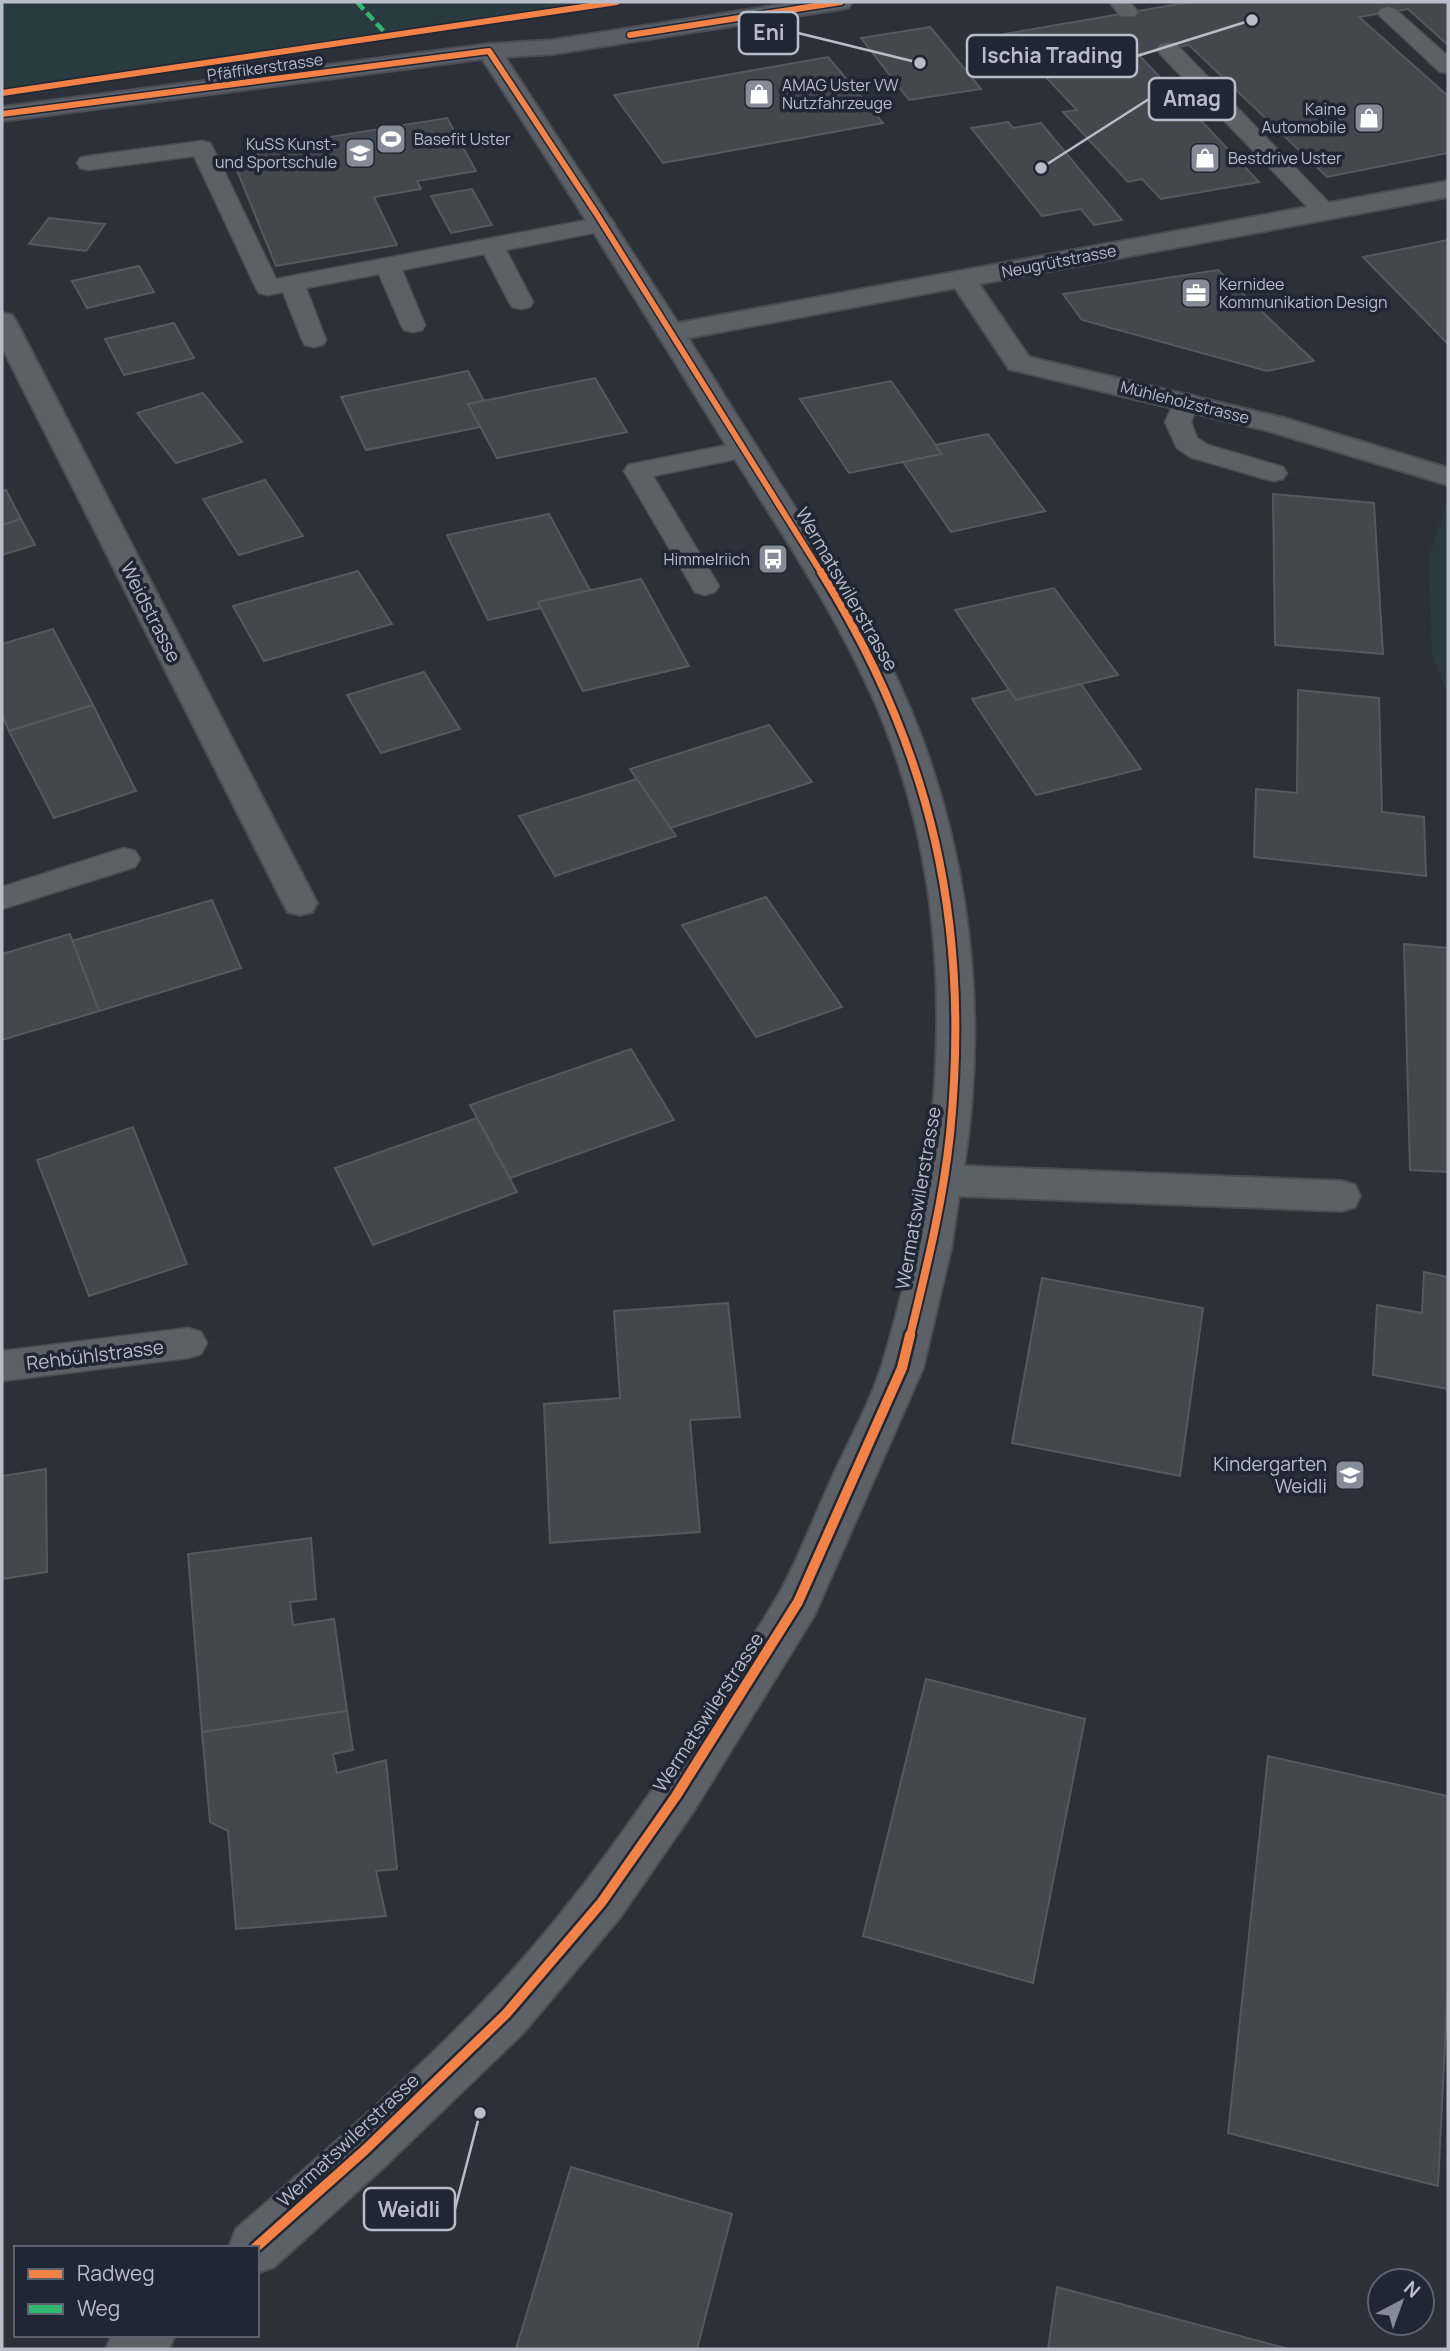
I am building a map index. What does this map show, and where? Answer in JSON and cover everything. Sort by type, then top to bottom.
[{"type":"main road","name":"Pfäffikerstrasse","points":[[489,51],[547,34],[731,2]]},
{"type":"main road","name":"Pfäffikerstrasse","points":[[2,114],[489,51],[553,47],[841,2]]},
{"type":"street","name":"Wermatswilerstrasse","points":[[257,2246],[365,2150],[506,2014],[601,1903],[676,1796],[742,1694],[798,1602],[902,1368],[931,1249],[950,1135],[957,1014],[946,894],[928,806],[902,728],[870,656],[825,579],[603,224],[489,51]]},
{"type":"street","name":"Neugrütstrasse","points":[[669,333],[1448,189]]},
{"type":"street","name":"Mühleholzstrasse","points":[[962,279],[1019,363],[1274,424],[1447,477]]},
{"type":"street","name":"Weidstrasse","points":[[2,321],[300,903]]},
{"type":"street","name":"Wermatswilerstrasse","points":[[943,1180],[1341,1196]]},
{"type":"street","points":[[133,2349],[146,2337]]},
{"type":"lane","points":[[1388,13],[1448,67]]},
{"type":"lane","points":[[1168,49],[1325,212]]},
{"type":"lane","points":[[88,163],[202,148],[268,288],[603,224]]},
{"type":"lane","points":[[492,246],[522,302]]},
{"type":"lane","points":[[388,266],[413,325]]},
{"type":"lane","points":[[292,284],[314,340]]},
{"type":"lane","points":[[1186,401],[1178,422],[1186,442],[1199,451],[1274,473]]},
{"type":"lane","points":[[705,586],[637,471],[742,450]]},
{"type":"lane","points":[[2,898],[124,859]]},
{"type":"lane","name":"Rehbühlstrasse","points":[[2,1366],[188,1343]]},
{"type":"shaded area","points":[[2,2],[617,2],[2,93]]},
{"type":"shaded area","points":[[1448,499],[1448,695],[1432,654],[1429,557]]},
{"type":"building","points":[[1190,2],[1448,2],[1448,45],[1408,9],[1359,17],[1448,96],[1448,153],[1327,177],[1189,45],[1138,54],[1259,182],[1161,199],[1142,179],[1128,182],[1063,112],[1077,110],[1005,34]]},
{"type":"building","points":[[930,27],[981,89],[909,100],[861,38]]},
{"type":"building","points":[[828,57],[883,123],[663,163],[614,95]]},
{"type":"building","points":[[447,118],[476,171],[417,181],[421,189],[374,197],[397,245],[276,266],[236,168],[263,164],[256,149]]},
{"type":"building","points":[[1008,122],[1013,128],[1041,123],[1122,220],[1094,225],[1081,209],[1042,216],[971,128]]},
{"type":"building","points":[[472,189],[492,225],[451,233],[431,196]]},
{"type":"building","points":[[49,218],[105,224],[86,251],[29,244]]},
{"type":"building","points":[[1448,240],[1448,344],[1363,257]]},
{"type":"building","points":[[139,266],[154,292],[87,308],[72,281]]},
{"type":"building","points":[[1218,270],[1314,361],[1267,371],[1082,320],[1063,294]]},
{"type":"building","points":[[174,323],[194,358],[124,375],[105,339]]},
{"type":"building","points":[[468,371],[484,401],[468,404],[480,427],[366,450],[341,397]]},
{"type":"building","points":[[595,378],[627,432],[497,458],[468,404]]},
{"type":"building","points":[[891,381],[942,454],[849,473],[800,399]]},
{"type":"building","points":[[203,393],[242,442],[176,463],[137,413]]},
{"type":"building","points":[[988,434],[1045,511],[951,532],[903,462],[942,454],[935,445]]},
{"type":"building","points":[[265,480],[303,536],[239,555],[203,499]]},
{"type":"building","points":[[6,490],[21,519],[2,525],[2,491]]},
{"type":"building","points":[[1273,494],[1374,503],[1383,654],[1275,645]]},
{"type":"building","points":[[549,514],[590,590],[538,602],[541,608],[488,620],[447,535]]},
{"type":"building","points":[[21,519],[35,545],[2,555],[2,525]]},
{"type":"building","points":[[358,571],[392,624],[264,661],[233,606]]},
{"type":"building","points":[[641,579],[689,666],[583,691],[538,602]]},
{"type":"building","points":[[1054,588],[1118,675],[1016,700],[955,610]]},
{"type":"building","points":[[53,629],[93,705],[9,731],[2,715],[2,644]]},
{"type":"building","points":[[424,672],[460,729],[381,753],[347,695]]},
{"type":"building","points":[[1081,684],[1141,769],[1036,795],[972,699],[1009,690],[1016,700]]},
{"type":"building","points":[[1298,690],[1379,698],[1382,812],[1424,817],[1426,876],[1254,857],[1256,789],[1297,793]]},
{"type":"building","points":[[93,705],[136,791],[54,818],[9,731]]},
{"type":"building","points":[[769,725],[812,782],[670,828],[630,769]]},
{"type":"building","points":[[637,779],[676,836],[555,876],[519,816]]},
{"type":"building","points":[[766,897],[842,1007],[756,1037],[682,925]]},
{"type":"building","points":[[212,900],[241,968],[99,1011],[72,941]]},
{"type":"building","points":[[70,934],[99,1011],[2,1040],[2,954]]},
{"type":"building","points":[[1404,944],[1448,948],[1448,1172],[1410,1170]]},
{"type":"building","points":[[631,1049],[674,1120],[510,1178],[470,1105]]},
{"type":"building","points":[[477,1118],[517,1192],[373,1245],[335,1168]]},
{"type":"building","points":[[133,1127],[187,1264],[89,1296],[37,1160]]},
{"type":"building","points":[[1424,1272],[1448,1277],[1448,1389],[1373,1375],[1377,1305],[1422,1313]]},
{"type":"building","points":[[1042,1278],[1203,1308],[1180,1476],[1012,1443]]},
{"type":"building","points":[[728,1303],[740,1417],[690,1420],[700,1532],[550,1543],[544,1404],[620,1398],[614,1311]]},
{"type":"building","points":[[46,1469],[47,1572],[2,1579],[2,1476]]},
{"type":"building","points":[[311,1538],[316,1599],[290,1602],[293,1625],[334,1619],[347,1711],[202,1732],[188,1554]]},
{"type":"building","points":[[926,1679],[1085,1719],[1033,1983],[863,1936]]},
{"type":"building","points":[[347,1711],[353,1750],[333,1754],[337,1773],[386,1760],[397,1869],[376,1871],[386,1916],[236,1929],[228,1831],[210,1822],[202,1732]]},
{"type":"building","points":[[1268,1756],[1448,1796],[1448,1982],[1438,2186],[1228,2133]]},
{"type":"building","points":[[571,2167],[732,2214],[697,2349],[516,2349]]},
{"type":"building","points":[[1057,2287],[1289,2349],[1048,2349]]},
{"type":"marked path","points":[[357,2],[388,36]]},
{"type":"cycle path","points":[[2,93],[617,2]]},
{"type":"cycle path","points":[[630,35],[841,2]]},
{"type":"cycle path","points":[[2,114],[489,51],[596,213],[825,579],[870,656],[902,728],[928,806],[946,894],[957,1014],[950,1135],[931,1249],[902,1368],[798,1602],[676,1796],[601,1903],[506,2014],[365,2150],[257,2246]]},
{"type":"place","name":"Ischia Trading","points":[[1252,20]]},
{"type":"place","name":"Eni","points":[[920,63]]},
{"type":"place","name":"AMAG Uster VW Nutzfahrzeuge","points":[[759,94]]},
{"type":"place","name":"Kaine Automobile","points":[[1369,118]]},
{"type":"place","name":"Basefit Uster","points":[[391,139]]},
{"type":"place","name":"KuSS Kunst- und Sportschule","points":[[360,153]]},
{"type":"place","name":"Bestdrive Uster","points":[[1205,158]]},
{"type":"place","name":"Amag","points":[[1041,168]]},
{"type":"place","name":"Kernidee Kommunikation Design","points":[[1196,293]]},
{"type":"place","name":"Himmelriich","points":[[773,559]]},
{"type":"place","name":"Kindergarten Weidli","points":[[1350,1475]]},
{"type":"place","name":"Weidli","points":[[480,2113]]}]
